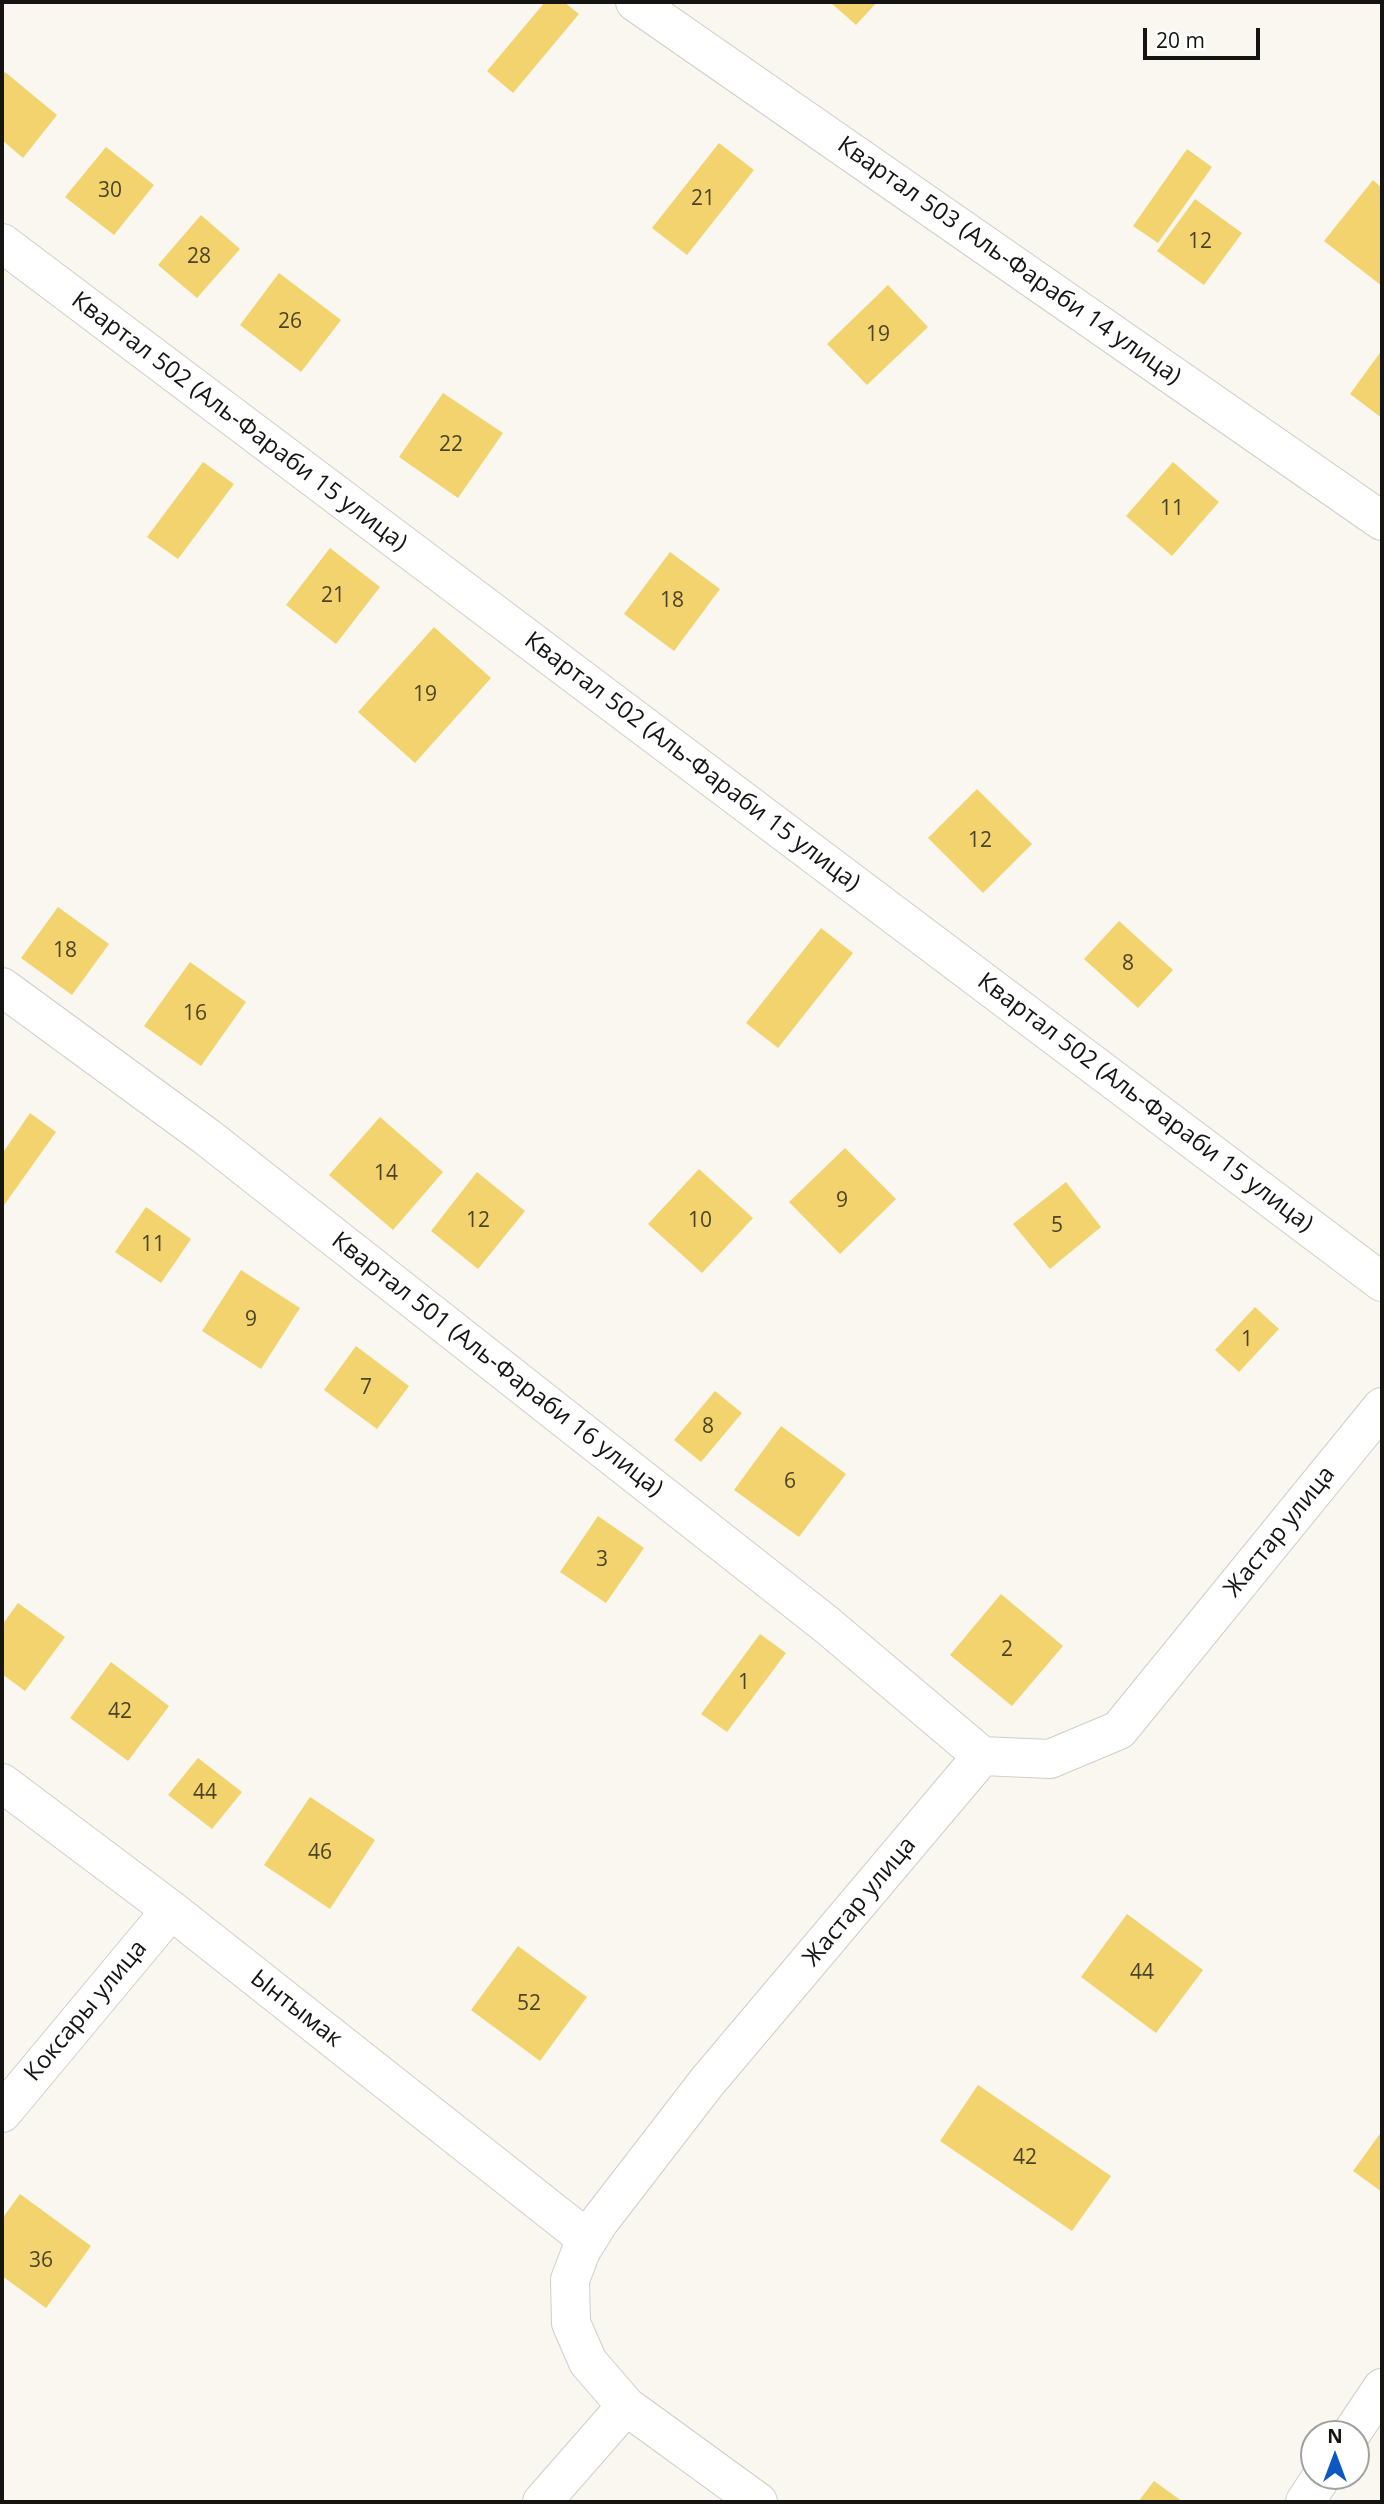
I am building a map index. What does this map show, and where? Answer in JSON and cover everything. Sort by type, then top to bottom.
[{"type":"street","name":"Квартал 503 (Аль-Фараби 14 улица)","points":[[635,2],[1382,521]]},
{"type":"street","name":"Квартал 502 (Аль-Фараби 15 улица)","points":[[2,243],[1382,1282]]},
{"type":"street","name":"Квартал 501 (Аль-Фараби 16 улица)","points":[[2,987],[229,1154],[827,1625],[982,1756]]},
{"type":"street","name":"Жастар улица","points":[[626,2406],[588,2362],[571,2323],[570,2280],[587,2239],[707,2082],[982,1756],[1050,1759],[1119,1730],[1382,1407]]},
{"type":"street","name":"Ынтымак","points":[[2,1783],[171,1910],[587,2239]]},
{"type":"street","name":"Коксары улица","points":[[2,2113],[171,1910]]},
{"type":"street","points":[[1360,2420],[1382,2388]]},
{"type":"street","points":[[542,2502],[626,2406],[758,2502]]},
{"type":"building","points":[[545,2],[564,2],[579,14],[513,93],[487,71]]},
{"type":"building","points":[[830,2],[877,2],[856,25]]},
{"type":"building","points":[[5,72],[57,115],[23,158],[2,140],[2,76]]},
{"type":"building","points":[[719,143],[754,170],[687,255],[652,228]]},
{"type":"building","points":[[106,147],[154,185],[114,235],[65,197]]},
{"type":"building","points":[[1187,149],[1212,167],[1158,243],[1133,226]]},
{"type":"building","points":[[1373,180],[1382,188],[1382,286],[1324,241]]},
{"type":"building","points":[[1195,199],[1242,233],[1204,285],[1157,251]]},
{"type":"building","points":[[201,215],[240,249],[197,298],[158,265]]},
{"type":"building","points":[[279,273],[341,320],[301,372],[240,325]]},
{"type":"building","points":[[888,285],[928,327],[867,385],[827,344]]},
{"type":"building","points":[[1382,350],[1382,418],[1350,394]]},
{"type":"building","points":[[443,393],[503,433],[458,498],[399,457]]},
{"type":"building","points":[[203,462],[234,484],[178,559],[147,537]]},
{"type":"building","points":[[1173,462],[1219,502],[1172,556],[1126,516]]},
{"type":"building","points":[[330,548],[380,587],[336,644],[286,605]]},
{"type":"building","points":[[670,552],[720,589],[674,651],[624,614]]},
{"type":"building","points":[[434,627],[491,678],[415,763],[358,712]]},
{"type":"building","points":[[977,789],[1032,844],[983,893],[928,838]]},
{"type":"building","points":[[58,907],[109,944],[72,995],[21,958]]},
{"type":"building","points":[[1119,921],[1173,970],[1138,1008],[1084,959]]},
{"type":"building","points":[[821,928],[853,953],[778,1048],[746,1023]]},
{"type":"building","points":[[190,962],[246,1002],[201,1066],[144,1026]]},
{"type":"building","points":[[30,1113],[56,1132],[2,1208],[2,1154]]},
{"type":"building","points":[[380,1117],[443,1172],[393,1230],[329,1175]]},
{"type":"building","points":[[845,1148],[896,1199],[840,1254],[789,1202]]},
{"type":"building","points":[[699,1169],[753,1218],[702,1273],[648,1224]]},
{"type":"building","points":[[477,1172],[525,1211],[478,1269],[431,1231]]},
{"type":"building","points":[[1066,1182],[1101,1227],[1050,1269],[1013,1224]]},
{"type":"building","points":[[146,1207],[191,1239],[161,1283],[115,1252]]},
{"type":"building","points":[[241,1270],[300,1308],[261,1369],[202,1331]]},
{"type":"building","points":[[1255,1307],[1279,1329],[1239,1372],[1215,1350]]},
{"type":"building","points":[[356,1346],[409,1386],[377,1429],[324,1390]]},
{"type":"building","points":[[715,1391],[742,1413],[701,1462],[674,1440]]},
{"type":"building","points":[[781,1426],[846,1474],[799,1537],[734,1490]]},
{"type":"building","points":[[598,1516],[644,1548],[606,1603],[560,1572]]},
{"type":"building","points":[[1001,1594],[1063,1646],[1012,1706],[950,1655]]},
{"type":"building","points":[[18,1603],[65,1637],[25,1691],[2,1674],[2,1625]]},
{"type":"building","points":[[760,1634],[786,1653],[727,1732],[701,1714]]},
{"type":"building","points":[[111,1662],[169,1706],[128,1761],[70,1718]]},
{"type":"building","points":[[198,1758],[242,1792],[212,1829],[168,1795]]},
{"type":"building","points":[[310,1797],[375,1840],[330,1909],[264,1865]]},
{"type":"building","points":[[1127,1914],[1203,1970],[1156,2033],[1081,1977]]},
{"type":"building","points":[[518,1946],[587,1997],[540,2061],[471,2010]]},
{"type":"building","points":[[978,2085],[1111,2176],[1072,2231],[940,2141]]},
{"type":"building","points":[[1382,2131],[1382,2192],[1353,2171]]},
{"type":"building","points":[[20,2194],[91,2246],[46,2308],[2,2276],[2,2219]]},
{"type":"building","points":[[1154,2481],[1183,2502],[1138,2502]]}]
